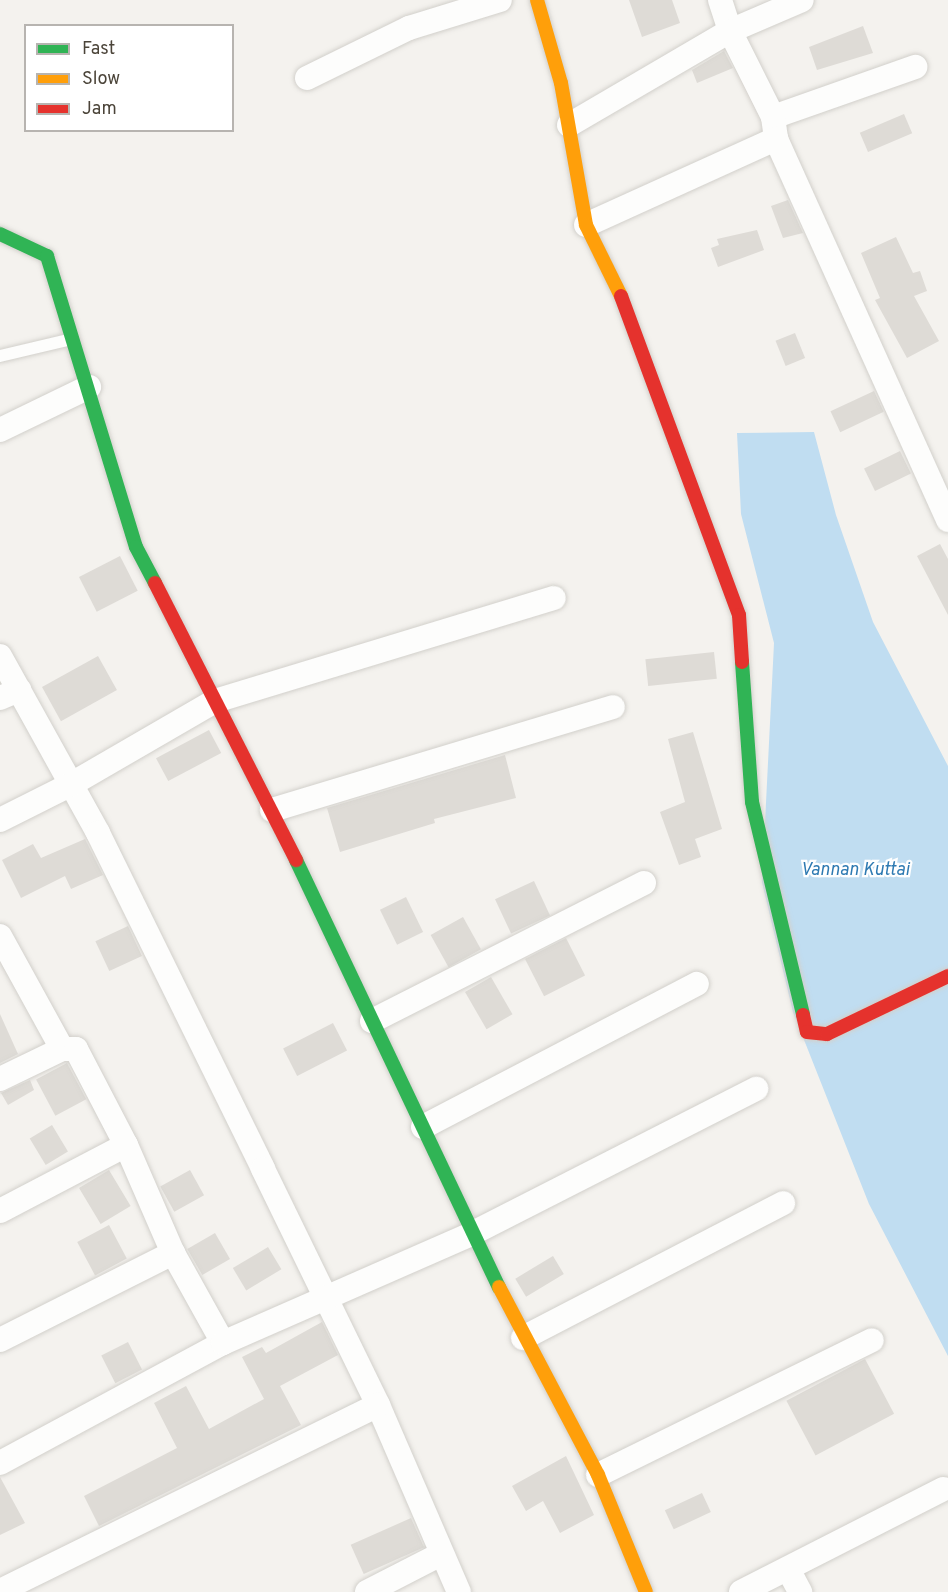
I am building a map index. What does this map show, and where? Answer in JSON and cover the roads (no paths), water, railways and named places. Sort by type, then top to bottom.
[{"type":"street","points":[[307,78],[409,28],[500,0]]},
{"type":"street","points":[[537,0],[569,125],[586,225],[627,309],[652,388],[740,615],[752,802],[807,1032],[826,1034],[948,976]]},
{"type":"street","points":[[720,0],[730,31],[948,520]]},
{"type":"street","points":[[569,125],[730,31],[802,0]]},
{"type":"street","points":[[586,225],[775,128],[915,66]]},
{"type":"street","points":[[0,234],[47,256],[89,387],[136,547],[272,810],[523,1338],[598,1475],[646,1592]]},
{"type":"street","points":[[0,430],[89,387]]},
{"type":"street","points":[[0,820],[70,784],[215,701],[554,598]]},
{"type":"street","points":[[0,656],[10,694],[70,784],[98,833],[378,1405],[459,1592]]},
{"type":"street","points":[[272,810],[613,707]]},
{"type":"street","points":[[372,1021],[644,883]]},
{"type":"street","points":[[2,945],[62,1049]]},
{"type":"street","points":[[423,1126],[697,984]]},
{"type":"street","points":[[0,1079],[62,1049],[70,1047],[80,1054],[126,1145],[173,1253],[223,1343]]},
{"type":"street","points":[[0,1463],[223,1343],[473,1233],[756,1089]]},
{"type":"street","points":[[0,1211],[126,1145]]},
{"type":"street","points":[[523,1338],[783,1203]]},
{"type":"street","points":[[0,1340],[173,1253]]},
{"type":"street","points":[[598,1475],[873,1340]]},
{"type":"street","points":[[0,1592],[378,1405]]},
{"type":"street","points":[[741,1592],[789,1570],[943,1489]]},
{"type":"street","points":[[367,1592],[441,1554]]},
{"type":"street","points":[[789,1570],[800,1592]]},
{"type":"lane","points":[[0,356],[74,338]]},
{"type":"water","name":"Vannan Kuttai","points":[[814,432],[836,515],[873,622],[948,766],[948,1356],[869,1204],[793,1012],[762,882],[774,643],[741,514],[737,433]]}]
